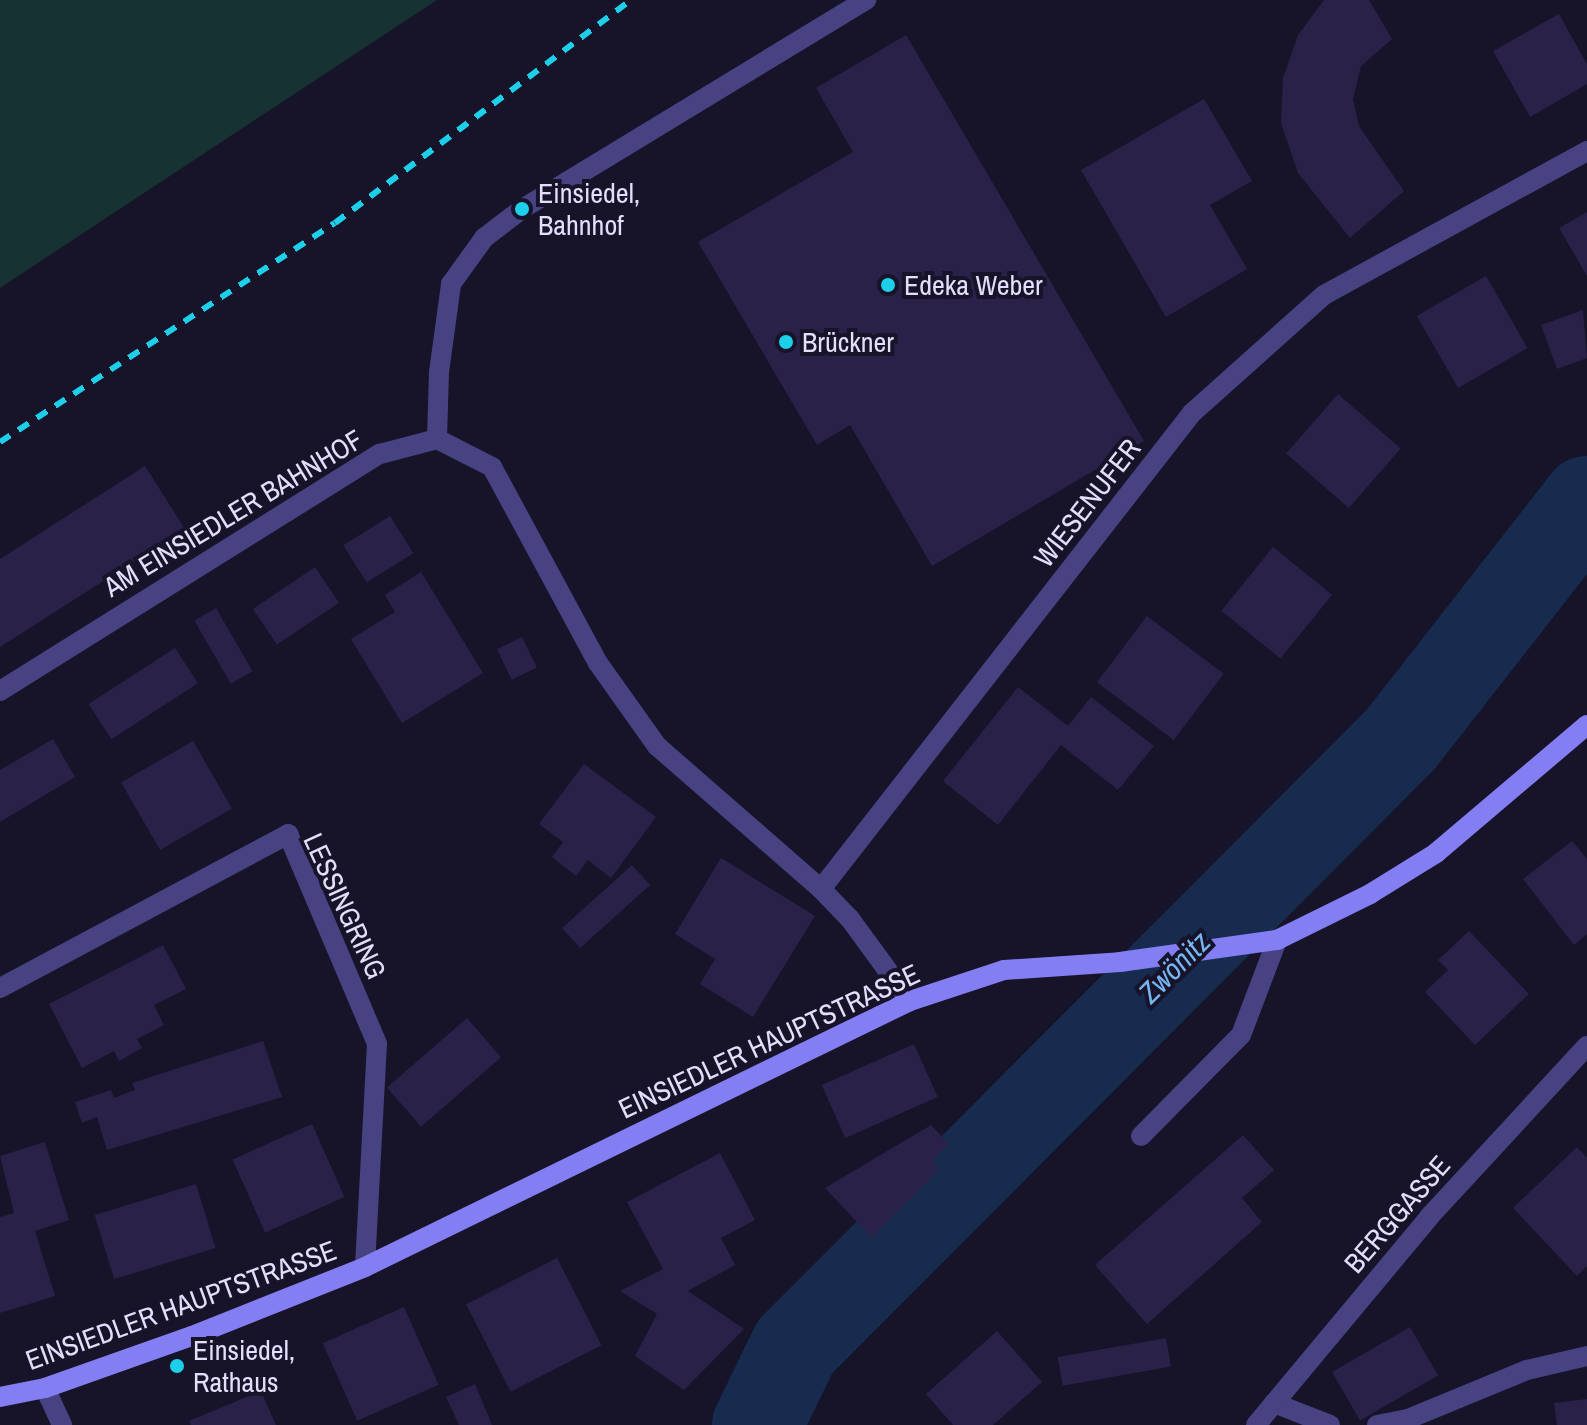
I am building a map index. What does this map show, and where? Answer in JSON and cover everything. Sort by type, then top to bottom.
[{"type":"main road","name":"EINSIEDLER HAUPTSTRASSE","points":[[0,1397],[45,1388],[365,1267],[910,1001],[1004,970],[1120,962],[1277,940],[1370,894],[1436,853],[1587,725]]},
{"type":"street","points":[[866,0],[522,209],[484,238],[451,284],[439,372],[437,439],[492,467],[598,663],[657,746],[821,889],[850,919],[910,1001]]},
{"type":"street","name":"WIESENUFER","points":[[821,889],[1192,413],[1324,295],[1587,151]]},
{"type":"street","name":"AM EINSIEDLER BAHNHOF","points":[[0,691],[380,454],[437,439]]},
{"type":"street","name":"LESSINGRING","points":[[0,988],[288,834],[377,1044],[365,1267]]},
{"type":"street","points":[[1141,1136],[1241,1035],[1277,940]]},
{"type":"street","name":"BERGGASSE","points":[[1256,1425],[1429,1217],[1585,1052]]},
{"type":"street","points":[[1377,1425],[1408,1419],[1527,1370],[1587,1356]]},
{"type":"street","points":[[45,1388],[62,1425]]},
{"type":"street","points":[[1274,1403],[1330,1425]]},
{"type":"green space","points":[[0,0],[437,0],[0,288]]},
{"type":"building","points":[[1324,0],[1369,0],[1392,39],[1361,66],[1353,99],[1359,126],[1404,191],[1350,238],[1298,173],[1281,123],[1283,78],[1298,35]]},
{"type":"building","points":[[1559,14],[1587,64],[1587,84],[1530,117],[1493,51]]},
{"type":"building","name":"Edeka Weber","points":[[906,35],[1144,441],[932,566],[850,425],[817,445],[698,242],[853,152],[816,88]]},
{"type":"building","points":[[1204,99],[1252,181],[1210,205],[1247,269],[1166,317],[1081,170]]},
{"type":"building","points":[[1587,212],[1587,276],[1559,228]]},
{"type":"building","points":[[1486,276],[1528,348],[1458,388],[1417,316]]},
{"type":"building","points":[[1583,310],[1587,358],[1557,369],[1541,325]]},
{"type":"building","points":[[1338,394],[1401,448],[1349,508],[1286,454]]},
{"type":"building","points":[[145,466],[185,529],[0,647],[0,559]]},
{"type":"building","points":[[390,516],[413,553],[367,582],[343,545]]},
{"type":"building","points":[[1273,547],[1332,595],[1280,659],[1221,611]]},
{"type":"building","points":[[315,567],[339,603],[277,645],[253,609]]},
{"type":"building","points":[[421,572],[483,673],[402,723],[351,639],[395,612],[385,595]]},
{"type":"building","points":[[216,608],[252,671],[231,684],[194,620]]},
{"type":"building","points":[[1147,616],[1224,674],[1174,740],[1097,682]]},
{"type":"building","points":[[522,637],[537,668],[512,680],[497,649]]},
{"type":"building","points":[[175,648],[198,683],[111,739],[89,704]]},
{"type":"building","points":[[1018,687],[1068,726],[1091,697],[1154,746],[1118,790],[1061,745],[998,825],[943,781]]},
{"type":"building","points":[[53,739],[75,777],[0,822],[0,770]]},
{"type":"building","points":[[193,741],[232,809],[160,850],[121,782]]},
{"type":"building","points":[[584,764],[656,817],[611,878],[588,860],[576,876],[552,857],[563,842],[539,824]]},
{"type":"building","points":[[1572,841],[1587,859],[1587,934],[1574,945],[1523,879]]},
{"type":"building","points":[[721,858],[815,916],[753,1017],[700,984],[715,959],[675,934]]},
{"type":"building","points":[[632,865],[650,885],[580,948],[562,928]]},
{"type":"building","points":[[1469,931],[1529,994],[1475,1045],[1425,992],[1448,970],[1438,960]]},
{"type":"building","points":[[163,945],[186,989],[154,1005],[164,1025],[137,1039],[142,1048],[119,1061],[114,1051],[82,1068],[49,1004]]},
{"type":"building","points":[[467,1018],[501,1057],[421,1127],[387,1088]]},
{"type":"building","points":[[263,1041],[282,1097],[107,1150],[97,1117],[82,1123],[75,1102],[111,1090],[114,1098],[135,1090],[132,1083]]},
{"type":"building","points":[[914,1044],[938,1097],[845,1138],[822,1085]]},
{"type":"building","points":[[312,1124],[345,1197],[265,1232],[233,1159]]},
{"type":"building","points":[[931,1125],[949,1144],[934,1159],[938,1170],[872,1238],[825,1188]]},
{"type":"building","points":[[1243,1135],[1274,1170],[1242,1198],[1262,1222],[1147,1324],[1095,1265]]},
{"type":"building","points":[[45,1142],[69,1220],[35,1231],[55,1296],[0,1313],[0,1217],[14,1213],[0,1156]]},
{"type":"building","points":[[1577,1147],[1587,1158],[1587,1266],[1577,1276],[1513,1208]]},
{"type":"building","points":[[720,1153],[755,1220],[721,1238],[735,1265],[688,1291],[744,1329],[684,1390],[635,1356],[657,1314],[620,1291],[663,1269],[627,1202]]},
{"type":"building","points":[[196,1184],[216,1248],[114,1279],[95,1215]]},
{"type":"building","points":[[557,1258],[601,1345],[511,1392],[466,1304]]},
{"type":"building","points":[[404,1307],[439,1385],[357,1421],[323,1343]]},
{"type":"building","points":[[1410,1327],[1438,1375],[1360,1420],[1332,1372]]},
{"type":"building","points":[[997,1331],[1042,1382],[993,1425],[953,1425],[926,1394]]},
{"type":"building","points":[[1166,1338],[1171,1367],[1063,1386],[1058,1357]]},
{"type":"building","points":[[475,1384],[492,1425],[459,1425],[446,1397]]},
{"type":"building","points":[[261,1391],[276,1425],[191,1425],[189,1421]]},
{"type":"building","points":[[1587,1399],[1587,1425],[1557,1425],[1554,1403]]},
{"type":"waterway","name":"Zwönitz","points":[[757,1425],[795,1347],[1401,739],[1587,501]]},
{"type":"railway","points":[[0,442],[335,223],[631,0]]},
{"type":"place","name":"Einsiedel, Bahnhof","points":[[522,209]]},
{"type":"place","name":"Edeka Weber","points":[[888,285]]},
{"type":"place","name":"Brückner","points":[[786,342]]},
{"type":"place","name":"Einsiedel, Rathaus","points":[[177,1366]]}]
